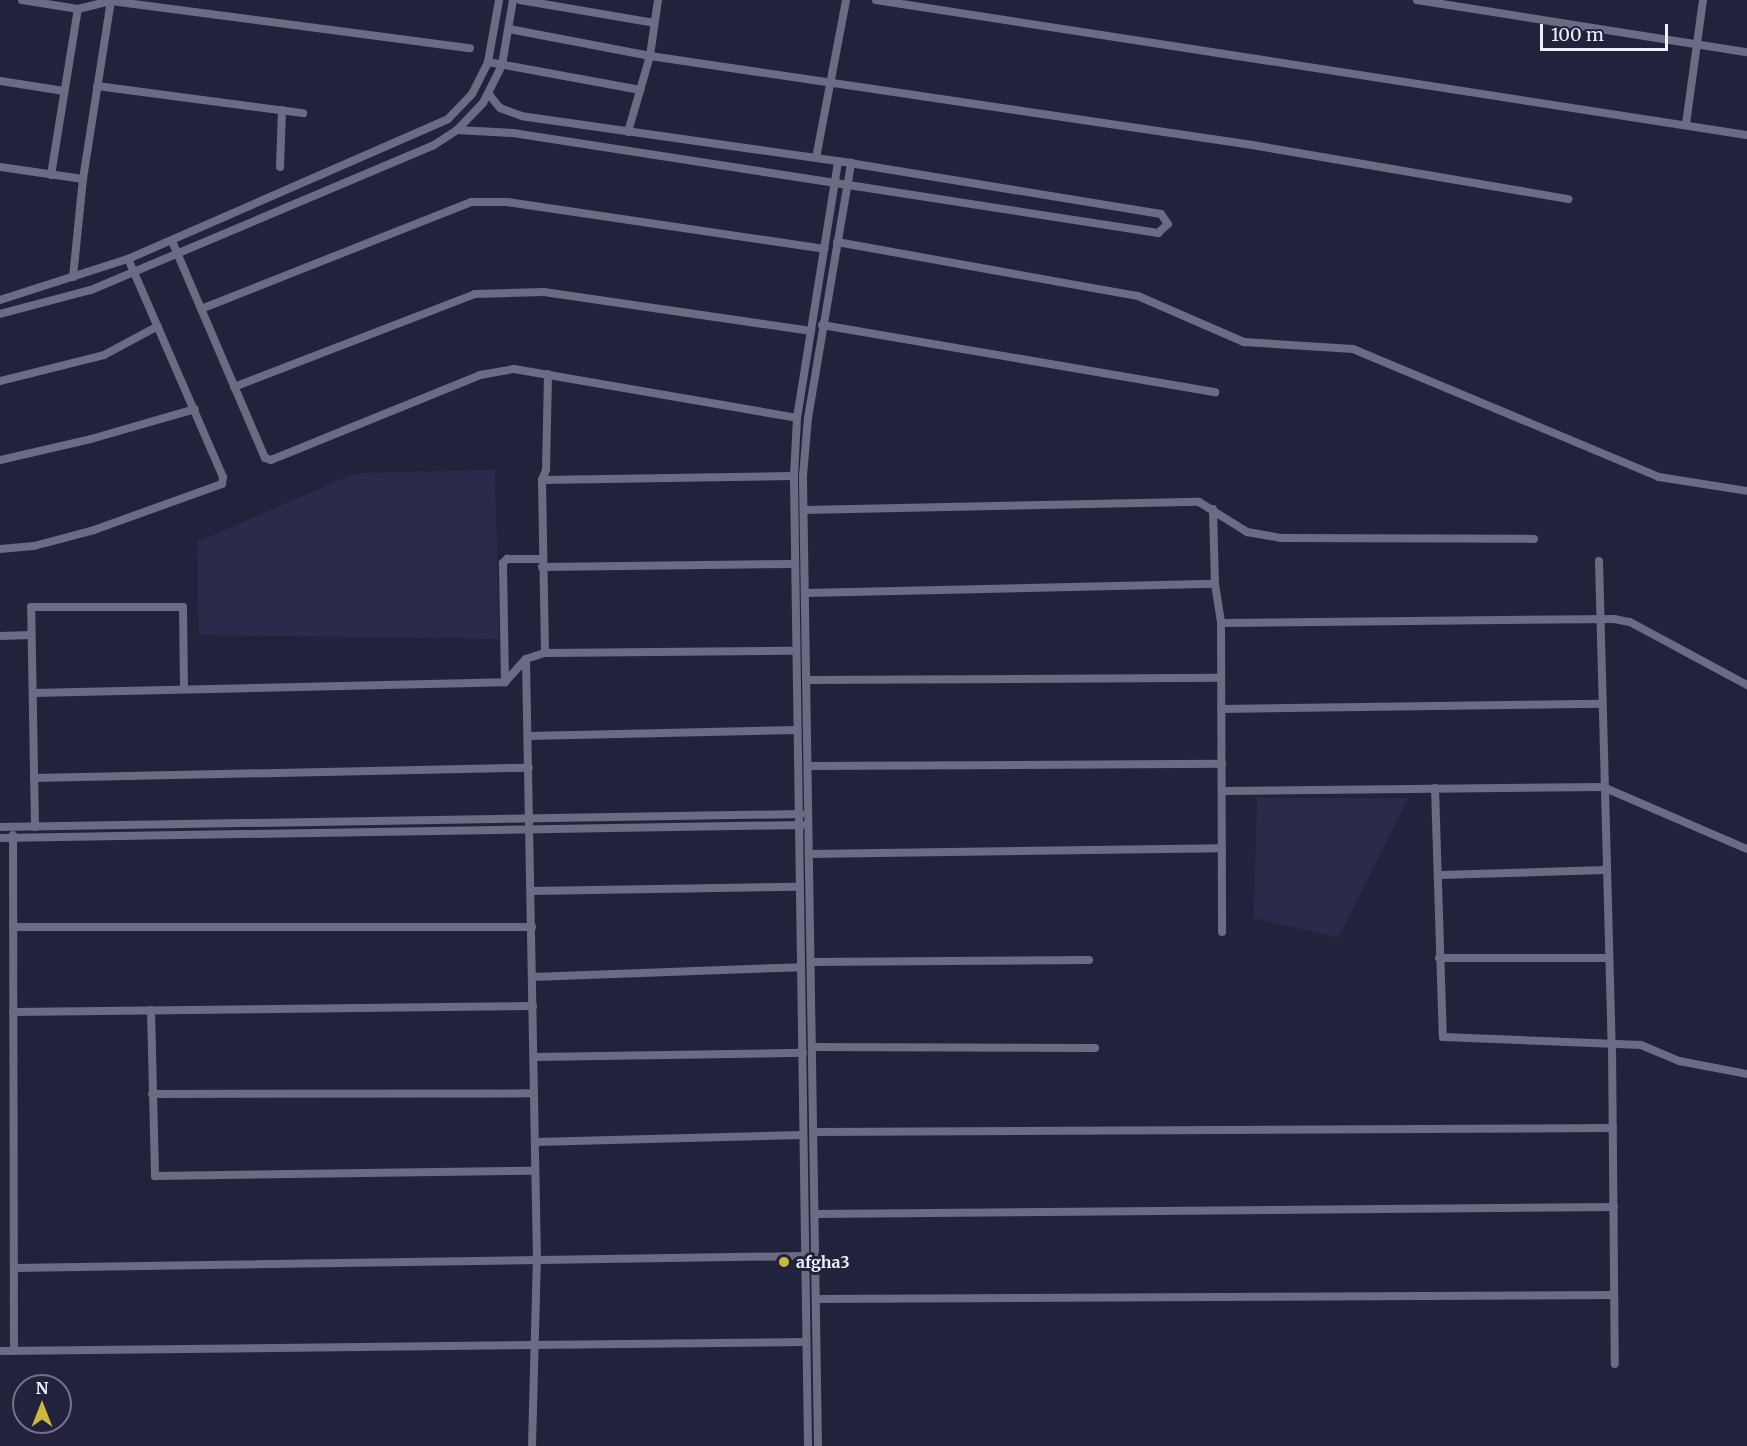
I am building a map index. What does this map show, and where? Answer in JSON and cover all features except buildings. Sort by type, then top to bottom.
[{"type":"street","points":[[22,0],[78,9],[111,1],[470,48]]},
{"type":"street","points":[[0,300],[128,259],[448,119],[472,94],[488,62],[499,0]]},
{"type":"street","points":[[0,314],[91,290],[434,145],[457,130],[488,93],[502,65],[513,0]]},
{"type":"street","points":[[520,0],[654,23]]},
{"type":"street","points":[[628,132],[650,56],[658,0]]},
{"type":"street","points":[[816,158],[846,0]]},
{"type":"street","points":[[876,0],[1747,135]]},
{"type":"street","points":[[1417,0],[1747,52]]},
{"type":"street","points":[[1686,124],[1704,0]]},
{"type":"street","points":[[73,277],[83,179],[111,1]]},
{"type":"street","points":[[51,174],[78,9]]},
{"type":"street","points":[[509,29],[650,56],[1252,146],[1568,199]]},
{"type":"street","points":[[488,62],[640,90]]},
{"type":"street","points":[[0,81],[64,91]]},
{"type":"street","points":[[97,86],[303,113]]},
{"type":"street","points":[[457,130],[513,133],[836,181],[1158,233],[1168,224],[1161,214],[851,163],[628,132],[506,111],[488,93]]},
{"type":"street","points":[[280,167],[282,110]]},
{"type":"street","points":[[808,1446],[794,476],[797,418],[838,161]]},
{"type":"street","points":[[818,1446],[804,510],[806,436],[822,325],[851,163]]},
{"type":"street","points":[[0,166],[83,179]]},
{"type":"street","points":[[201,309],[471,202],[507,202],[825,249]]},
{"type":"street","points":[[172,241],[265,458],[271,460],[480,375],[514,369],[797,418]]},
{"type":"street","points":[[837,242],[1138,296],[1244,342],[1353,349],[1659,477],[1747,491]]},
{"type":"street","points":[[0,549],[34,546],[94,530],[222,484],[223,477],[195,409],[128,259]]},
{"type":"street","points":[[234,387],[416,314],[486,293],[544,292],[811,331]]},
{"type":"street","points":[[822,325],[1215,392]]},
{"type":"street","points":[[0,381],[104,355],[158,326]]},
{"type":"street","points":[[545,653],[542,480],[546,470],[548,374]]},
{"type":"street","points":[[0,460],[195,409]]},
{"type":"street","points":[[796,435],[806,436]]},
{"type":"street","points":[[542,480],[794,476]]},
{"type":"street","points":[[804,510],[1199,502],[1247,532],[1280,538],[1534,539]]},
{"type":"street","points":[[1213,509],[1215,584],[1221,623],[1222,932]]},
{"type":"street","points":[[506,682],[503,563],[507,560],[542,563],[795,564]]},
{"type":"street","points":[[1599,561],[1605,870],[1612,1045],[1615,1364]]},
{"type":"street","points":[[806,593],[1215,584]]},
{"type":"street","points":[[35,827],[31,607],[36,605],[183,608],[184,688]]},
{"type":"street","points":[[1221,623],[1600,619],[1630,622],[1747,685]]},
{"type":"street","points":[[0,636],[31,635]]},
{"type":"street","points":[[33,693],[506,682],[526,659],[545,653],[796,651]]},
{"type":"street","points":[[526,659],[537,1261],[532,1446]]},
{"type":"street","points":[[807,680],[1221,678]]},
{"type":"street","points":[[1221,709],[1602,704]]},
{"type":"street","points":[[529,736],[797,730]]},
{"type":"street","points":[[808,766],[1222,764]]},
{"type":"street","points":[[34,778],[529,768]]},
{"type":"street","points":[[1222,791],[1603,787],[1747,849]]},
{"type":"street","points":[[1435,788],[1442,1032],[1447,1040],[1641,1045],[1679,1061],[1747,1074]]},
{"type":"street","points":[[0,827],[808,814]]},
{"type":"street","points":[[0,838],[809,825]]},
{"type":"street","points":[[13,827],[14,1351]]},
{"type":"street","points":[[810,854],[1222,848]]},
{"type":"street","points":[[1438,875],[1605,870]]},
{"type":"street","points":[[531,891],[799,887]]},
{"type":"street","points":[[13,927],[532,927]]},
{"type":"street","points":[[1439,958],[1608,958]]},
{"type":"street","points":[[811,962],[1089,960]]},
{"type":"street","points":[[532,976],[801,968]]},
{"type":"street","points":[[14,1012],[533,1006]]},
{"type":"street","points":[[151,1010],[154,1172],[159,1177],[535,1171]]},
{"type":"street","points":[[813,1047],[1095,1048]]},
{"type":"street","points":[[534,1058],[803,1053]]},
{"type":"street","points":[[152,1094],[534,1093]]},
{"type":"street","points":[[814,1132],[1613,1128]]},
{"type":"street","points":[[535,1142],[803,1135]]},
{"type":"street","points":[[815,1214],[1614,1207]]},
{"type":"street","points":[[14,1268],[805,1256]]},
{"type":"street","points":[[816,1299],[1614,1294]]},
{"type":"street","points":[[0,1351],[806,1342]]},
{"type":"street","points":[[807,1382],[818,1381]]},
{"type":"shaded area","points":[[495,470],[499,639],[199,635],[197,542],[356,473]]},
{"type":"shaded area","points":[[1257,798],[1408,798],[1338,938],[1254,918]]},
{"type":"place","name":"afgha3","points":[[784,1262]]}]
